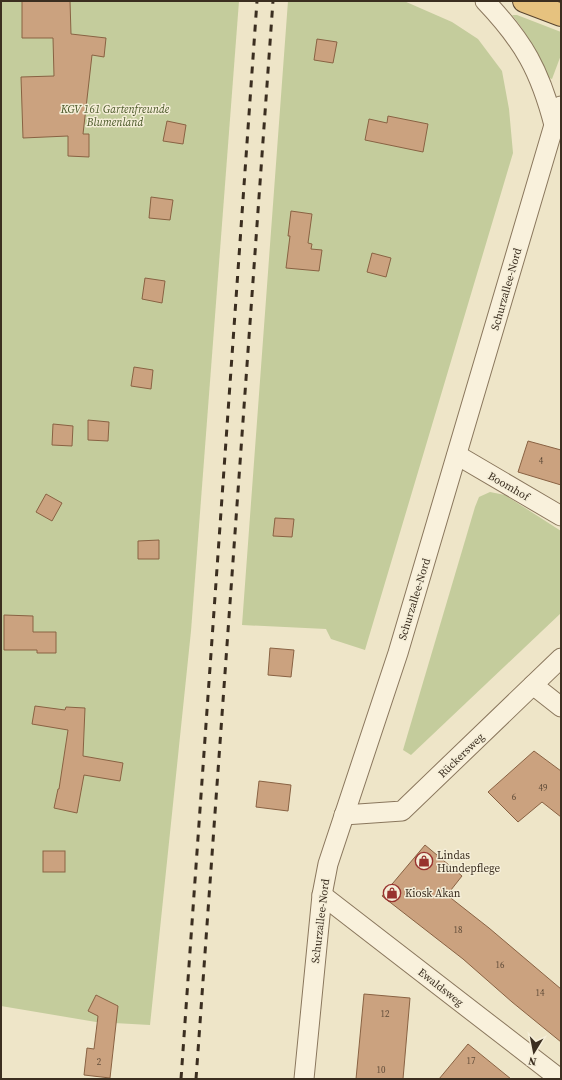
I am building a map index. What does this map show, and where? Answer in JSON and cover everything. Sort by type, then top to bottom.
[{"type":"highway","points":[[524,1],[561,15]]},
{"type":"street","points":[[485,1],[504,20],[524,48],[541,82],[554,125]]},
{"type":"street","name":"Schurzallee-Nord","points":[[304,1079],[322,895],[328,864],[398,653],[554,125],[561,106]]},
{"type":"street","name":"Boomhof","points":[[456,455],[561,516]]},
{"type":"street","name":"Rückersweg","points":[[344,815],[402,811],[561,658]]},
{"type":"street","points":[[533,685],[561,707]]},
{"type":"street","name":"Ewaldsweg","points":[[322,895],[560,1079]]},
{"type":"green space","name":"KGV 161 Gartenfreunde Blumenland","points":[[1,1],[239,1],[191,631],[150,1025],[96,1022],[1,1006]]},
{"type":"green space","points":[[288,1],[404,1],[452,22],[478,39],[502,71],[509,109],[513,153],[365,650],[331,639],[326,629],[242,625]]},
{"type":"green space","points":[[512,15],[517,15],[561,32],[561,55],[552,79],[549,78],[528,37]]},
{"type":"green space","points":[[490,492],[505,495],[561,531],[561,613],[411,755],[403,750],[475,507],[479,497]]},
{"type":"building","points":[[22,1],[70,1],[71,34],[106,38],[104,57],[92,55],[83,134],[89,134],[89,157],[68,156],[68,136],[23,138],[21,77],[54,76],[53,38],[22,38]]},
{"type":"building","points":[[317,39],[337,42],[333,63],[314,60]]},
{"type":"building","points":[[388,116],[428,124],[423,152],[365,140],[369,119],[387,123]]},
{"type":"building","points":[[167,121],[186,125],[183,144],[163,141]]},
{"type":"building","points":[[151,197],[173,200],[170,220],[149,218]]},
{"type":"building","points":[[291,211],[312,214],[308,243],[312,244],[311,249],[322,250],[319,271],[286,268]]},
{"type":"building","points":[[372,253],[391,258],[386,277],[367,272]]},
{"type":"building","points":[[145,278],[165,281],[162,303],[142,299]]},
{"type":"building","points":[[134,367],[153,370],[151,389],[131,386]]},
{"type":"building","points":[[88,420],[109,422],[108,441],[88,440]]},
{"type":"building","points":[[53,424],[73,426],[72,446],[52,445]]},
{"type":"building","points":[[528,441],[561,450],[561,485],[518,472]]},
{"type":"building","points":[[46,494],[62,503],[52,521],[36,512]]},
{"type":"building","points":[[275,518],[294,519],[292,537],[273,536]]},
{"type":"building","points":[[159,540],[159,559],[138,559],[138,541]]},
{"type":"building","points":[[4,615],[33,616],[33,632],[56,632],[56,653],[37,653],[37,650],[4,650]]},
{"type":"building","points":[[270,648],[294,650],[291,677],[268,675]]},
{"type":"building","points":[[35,706],[65,710],[66,707],[85,708],[83,756],[123,763],[120,781],[84,775],[77,813],[54,808],[59,789],[68,730],[32,724]]},
{"type":"building","points":[[534,751],[561,771],[561,817],[542,802],[518,822],[488,792]]},
{"type":"building","points":[[259,781],[291,785],[288,811],[256,807]]},
{"type":"building","points":[[425,845],[462,876],[447,895],[489,928],[561,989],[561,1042],[463,959],[382,896]]},
{"type":"building","points":[[43,851],[65,851],[65,872],[43,872]]},
{"type":"building","points":[[364,994],[410,998],[403,1079],[356,1079]]},
{"type":"building","points":[[96,995],[118,1006],[110,1078],[84,1075],[87,1048],[94,1049],[98,1016],[88,1011]]},
{"type":"building","points":[[468,1044],[511,1079],[439,1079]]},
{"type":"railway","points":[[181,1079],[257,1]]},
{"type":"railway","points":[[196,1079],[273,1]]},
{"type":"place","name":"Lindas Hundepflege","points":[[424,861]]},
{"type":"place","name":"Kiosk Akan","points":[[392,893]]}]
